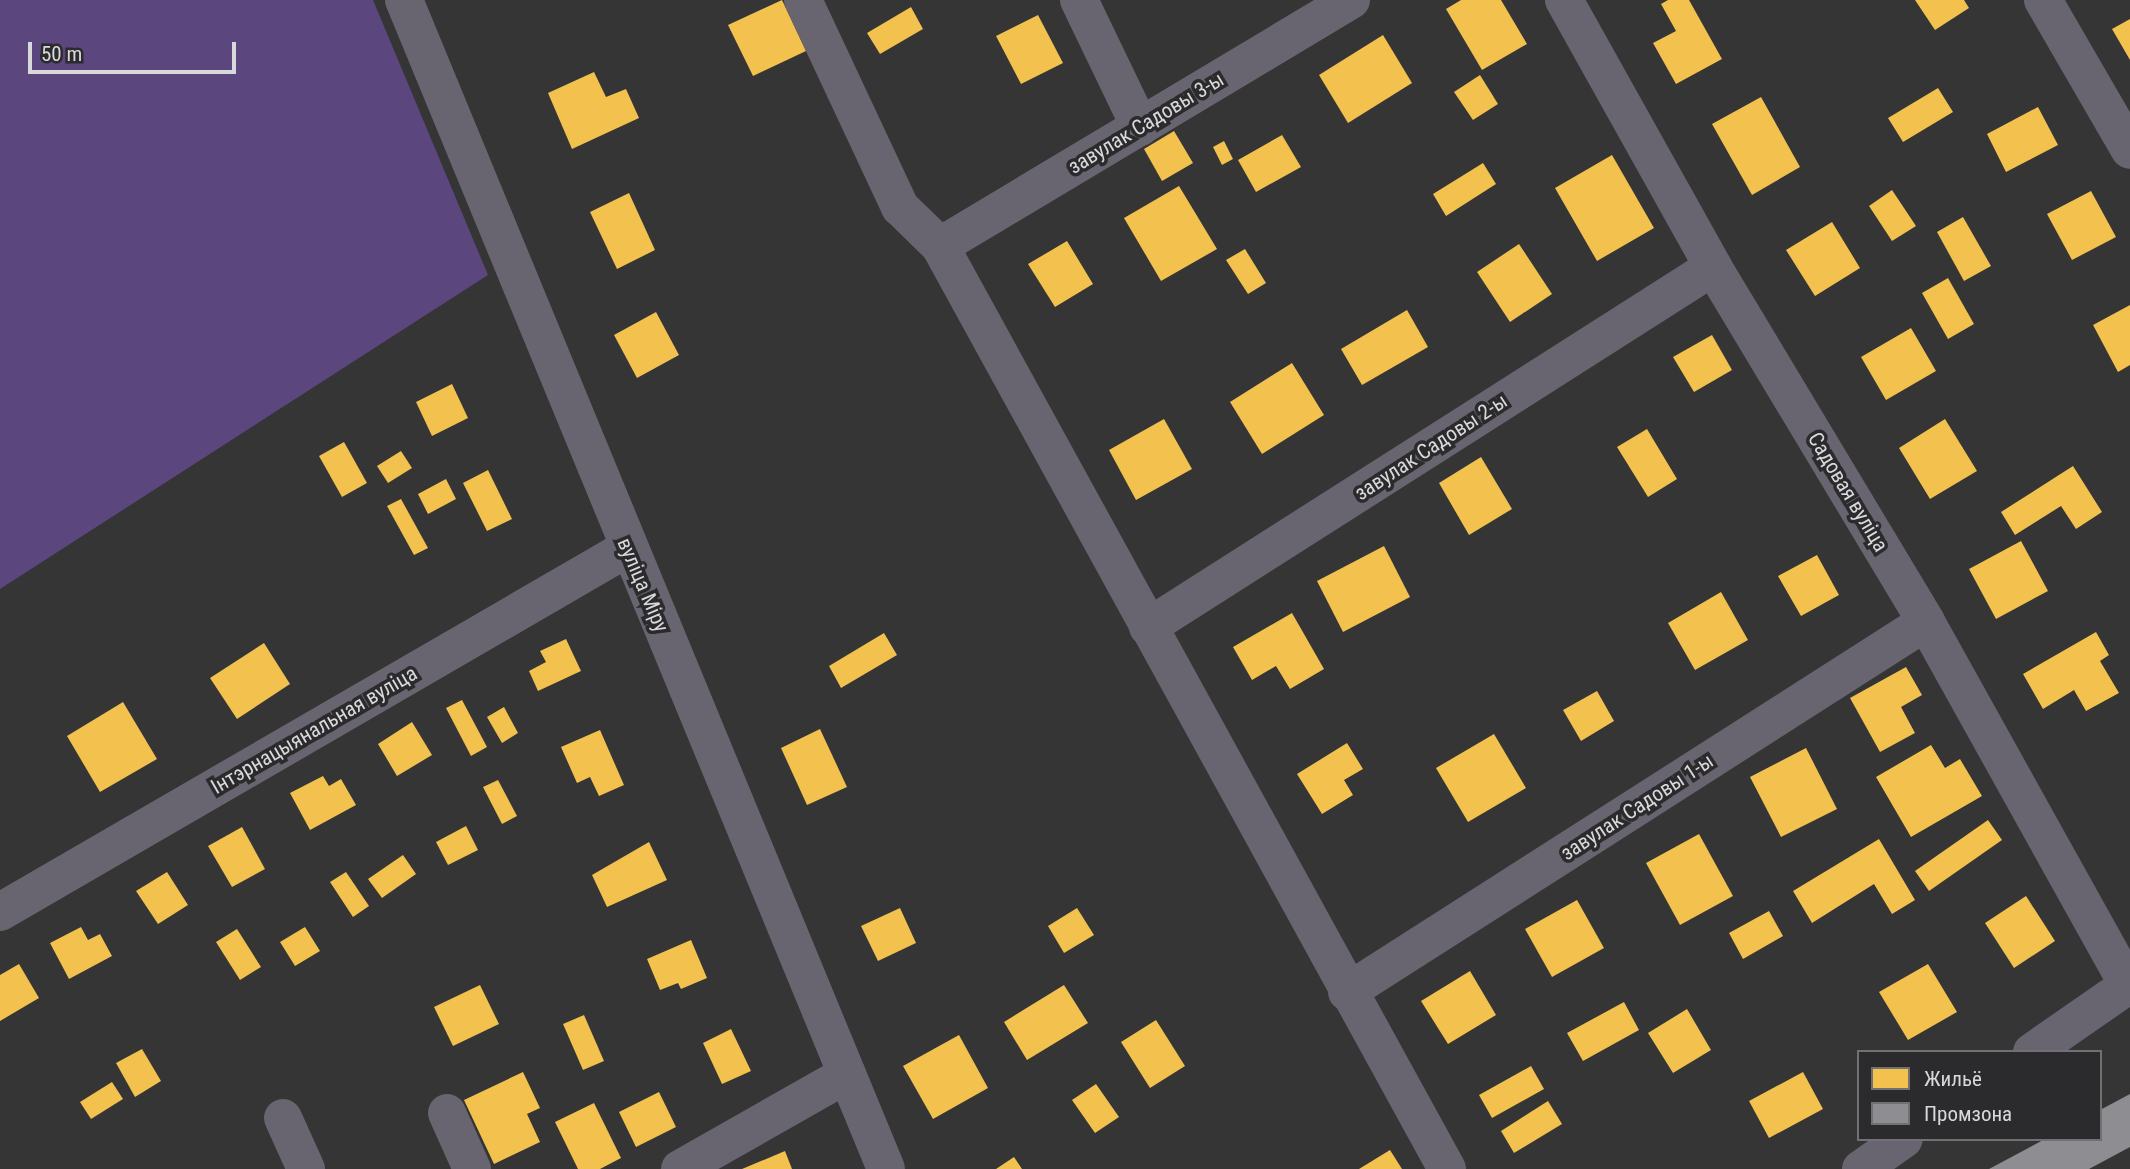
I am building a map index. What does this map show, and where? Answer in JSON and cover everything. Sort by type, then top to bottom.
[{"type":"street","name":"вуліца Міру","points":[[404,0],[886,1169]]},
{"type":"street","points":[[803,0],[900,207],[940,246],[1347,992],[1447,1169]]},
{"type":"street","points":[[1079,0],[1140,127]]},
{"type":"street","name":"завулак Садовы 3-ы","points":[[940,246],[1351,0]]},
{"type":"street","name":"Садовая вуліца","points":[[1564,0],[1713,267],[1926,622],[2129,985]]},
{"type":"street","points":[[2043,0],[2130,150]]},
{"type":"street","name":"завулак Садовы 2-ы","points":[[1148,627],[1713,267]]},
{"type":"street","name":"Інтэрнацыянальная вуліца","points":[[0,912],[628,548]]},
{"type":"street","name":"завулак Садовы 1-ы","points":[[1347,992],[1926,622]]},
{"type":"street","points":[[2035,1050],[2129,985]]},
{"type":"street","points":[[680,1169],[847,1074]]},
{"type":"street","points":[[447,1113],[472,1169]]},
{"type":"street","points":[[283,1118],[306,1169]]},
{"type":"street","points":[[1861,1169],[1901,1141]]},
{"type":"shaded area","points":[[0,0],[373,0],[488,275],[0,589]]},
{"type":"building: Жильё","points":[[782,0],[806,51],[753,76],[728,25]]},
{"type":"building: Жильё","points":[[1461,0],[1501,0],[1527,44],[1482,70],[1446,9]]},
{"type":"building: Жильё","points":[[1668,0],[1689,0],[1722,59],[1676,84],[1653,43],[1676,31],[1661,4]]},
{"type":"building: Жильё","points":[[1915,0],[1964,0],[1969,8],[1935,30]]},
{"type":"building: Жильё","points":[[911,7],[923,29],[880,54],[867,33]]},
{"type":"building: Жильё","points":[[1038,15],[1063,63],[1021,84],[996,36]]},
{"type":"building: Жильё","points":[[2130,19],[2130,60],[2112,29]]},
{"type":"building: Жильё","points":[[1383,35],[1412,83],[1348,123],[1319,75]]},
{"type":"building: Жильё","points":[[594,72],[606,97],[626,89],[639,118],[572,149],[548,93]]},
{"type":"building: Жильё","points":[[1480,75],[1498,104],[1473,120],[1454,92]]},
{"type":"building: Жильё","points":[[1938,88],[1953,112],[1903,142],[1888,118]]},
{"type":"building: Жильё","points":[[1761,97],[1800,167],[1752,195],[1712,124]]},
{"type":"building: Жильё","points":[[2038,107],[2058,145],[2006,172],[1987,134]]},
{"type":"building: Жильё","points":[[1174,131],[1193,163],[1162,181],[1144,149]]},
{"type":"building: Жильё","points":[[1282,135],[1301,167],[1256,192],[1238,160]]},
{"type":"building: Жильё","points":[[1224,141],[1233,159],[1222,165],[1213,147]]},
{"type":"building: Жильё","points":[[1612,155],[1654,228],[1597,261],[1555,188]]},
{"type":"building: Жильё","points":[[1483,163],[1496,184],[1446,216],[1433,194]]},
{"type":"building: Жильё","points":[[1179,186],[1217,249],[1161,281],[1124,218]]},
{"type":"building: Жильё","points":[[1892,190],[1916,226],[1892,241],[1869,206]]},
{"type":"building: Жильё","points":[[2091,191],[2116,237],[2072,260],[2047,214]]},
{"type":"building: Жильё","points":[[629,193],[655,250],[617,269],[590,212]]},
{"type":"building: Жильё","points":[[1963,217],[1991,266],[1964,281],[1937,232]]},
{"type":"building: Жильё","points":[[1832,222],[1860,268],[1815,296],[1786,250]]},
{"type":"building: Жильё","points":[[1067,241],[1093,284],[1055,307],[1028,264]]},
{"type":"building: Жильё","points":[[1519,244],[1552,294],[1510,322],[1477,272]]},
{"type":"building: Жильё","points":[[1245,249],[1266,283],[1248,294],[1226,260]]},
{"type":"building: Жильё","points":[[1948,278],[1974,324],[1948,339],[1922,293]]},
{"type":"building: Жильё","points":[[2130,305],[2130,365],[2118,372],[2093,325]]},
{"type":"building: Жильё","points":[[1407,310],[1428,347],[1362,385],[1341,349]]},
{"type":"building: Жильё","points":[[656,312],[679,355],[637,378],[614,335]]},
{"type":"building: Жильё","points":[[1911,328],[1936,371],[1886,400],[1861,357]]},
{"type":"building: Жильё","points":[[1712,335],[1732,370],[1694,392],[1673,357]]},
{"type":"building: Жильё","points":[[1292,363],[1324,415],[1262,454],[1230,402]]},
{"type":"building: Жильё","points":[[452,384],[468,418],[432,436],[416,402]]},
{"type":"building: Жильё","points":[[1164,419],[1192,469],[1136,500],[1109,450]]},
{"type":"building: Жильё","points":[[1945,419],[1977,471],[1930,499],[1899,448]]},
{"type":"building: Жильё","points":[[1647,429],[1677,479],[1648,497],[1617,447]]},
{"type":"building: Жильё","points":[[344,442],[367,483],[342,497],[319,456]]},
{"type":"building: Жильё","points":[[401,451],[412,468],[388,483],[377,466]]},
{"type":"building: Жильё","points":[[1481,457],[1512,509],[1469,535],[1439,483]]},
{"type":"building: Жильё","points":[[2073,466],[2102,512],[2076,529],[2061,506],[2015,535],[2001,512]]},
{"type":"building: Жильё","points":[[488,470],[512,519],[487,531],[463,483]]},
{"type":"building: Жильё","points":[[446,479],[456,499],[428,514],[418,494]]},
{"type":"building: Жильё","points":[[401,499],[428,548],[414,555],[387,506]]},
{"type":"building: Жильё","points":[[2021,541],[2048,591],[1996,619],[1969,569]]},
{"type":"building: Жильё","points":[[1384,546],[1410,597],[1343,632],[1317,581]]},
{"type":"building: Жильё","points":[[1817,555],[1839,595],[1801,616],[1778,576]]},
{"type":"building: Жильё","points":[[1721,592],[1748,640],[1695,670],[1668,623]]},
{"type":"building: Жильё","points":[[1292,613],[1324,669],[1290,689],[1276,666],[1252,680],[1233,647]]},
{"type":"building: Жильё","points":[[2096,632],[2109,655],[2100,661],[2119,693],[2086,711],[2074,690],[2043,709],[2023,674]]},
{"type":"building: Жильё","points":[[884,633],[897,655],[841,688],[829,666]]},
{"type":"building: Жильё","points":[[566,639],[581,671],[538,691],[529,671],[546,662],[540,651]]},
{"type":"building: Жильё","points":[[264,643],[290,684],[237,719],[210,678]]},
{"type":"building: Жильё","points":[[1906,667],[1922,695],[1901,707],[1915,733],[1880,752],[1850,698]]},
{"type":"building: Жильё","points":[[1597,691],[1614,721],[1581,741],[1563,710]]},
{"type":"building: Жильё","points":[[462,700],[487,747],[471,756],[446,708]]},
{"type":"building: Жильё","points":[[123,702],[157,759],[100,792],[67,736]]},
{"type":"building: Жильё","points":[[504,707],[518,733],[502,743],[487,717]]},
{"type":"building: Жильё","points":[[412,722],[432,755],[397,776],[378,744]]},
{"type":"building: Жильё","points":[[820,729],[847,787],[807,805],[781,748]]},
{"type":"building: Жильё","points":[[600,730],[624,785],[599,796],[590,777],[577,783],[561,747]]},
{"type":"building: Жильё","points":[[1494,734],[1526,788],[1468,822],[1436,768]]},
{"type":"building: Жильё","points":[[1347,743],[1363,769],[1344,780],[1353,795],[1322,814],[1297,774]]},
{"type":"building: Жильё","points":[[1931,745],[1945,768],[1960,759],[1982,796],[1911,837],[1876,777]]},
{"type":"building: Жильё","points":[[1806,748],[1837,809],[1781,837],[1750,777]]},
{"type":"building: Жильё","points":[[323,776],[329,786],[341,779],[356,805],[310,830],[290,793]]},
{"type":"building: Жильё","points":[[498,780],[517,816],[502,824],[483,787]]},
{"type":"building: Жильё","points":[[1988,820],[2002,840],[1929,891],[1915,871]]},
{"type":"building: Жильё","points":[[466,826],[478,850],[448,865],[436,842]]},
{"type":"building: Жильё","points":[[242,827],[265,869],[232,887],[208,846]]},
{"type":"building: Жильё","points":[[1699,834],[1733,896],[1680,925],[1646,863]]},
{"type":"building: Жильё","points":[[1879,839],[1915,900],[1892,914],[1874,884],[1812,923],[1793,891]]},
{"type":"building: Жильё","points":[[649,842],[667,880],[607,907],[592,875]]},
{"type":"building: Жильё","points":[[403,855],[416,874],[382,898],[368,879]]},
{"type":"building: Жильё","points":[[167,872],[188,905],[158,924],[136,891]]},
{"type":"building: Жильё","points":[[346,872],[369,906],[353,917],[330,882]]},
{"type":"building: Жильё","points":[[2026,896],[2055,941],[2014,968],[1985,923]]},
{"type":"building: Жильё","points":[[1577,900],[1604,948],[1552,977],[1525,929]]},
{"type":"building: Жильё","points":[[900,908],[916,943],[878,961],[861,926]]},
{"type":"building: Жильё","points":[[1077,908],[1094,935],[1064,953],[1048,926]]},
{"type":"building: Жильё","points":[[1769,911],[1783,936],[1743,959],[1729,933]]},
{"type":"building: Жильё","points":[[81,927],[88,940],[100,934],[112,956],[69,979],[50,943]]},
{"type":"building: Жильё","points":[[305,927],[320,951],[295,966],[280,942]]},
{"type":"building: Жильё","points":[[237,929],[261,967],[240,980],[216,942]]},
{"type":"building: Жильё","points":[[691,940],[707,978],[681,989],[678,983],[660,990],[647,959]]},
{"type":"building: Жильё","points":[[19,964],[39,998],[0,1021],[0,975]]},
{"type":"building: Жильё","points":[[1928,964],[1957,1012],[1908,1040],[1879,992]]},
{"type":"building: Жильё","points":[[1470,971],[1496,1015],[1448,1044],[1421,1001]]},
{"type":"building: Жильё","points":[[480,985],[499,1024],[453,1046],[434,1007]]},
{"type":"building: Жильё","points":[[1064,985],[1088,1023],[1027,1060],[1004,1022]]},
{"type":"building: Жильё","points":[[1624,1002],[1639,1030],[1583,1061],[1567,1033]]},
{"type":"building: Жильё","points":[[1687,1009],[1711,1050],[1673,1073],[1648,1033]]},
{"type":"building: Жильё","points":[[584,1015],[604,1061],[583,1070],[563,1024]]},
{"type":"building: Жильё","points":[[1156,1020],[1185,1066],[1150,1088],[1121,1042]]},
{"type":"building: Жильё","points":[[731,1029],[751,1071],[722,1084],[703,1043]]},
{"type":"building: Жильё","points":[[959,1035],[988,1088],[933,1119],[903,1066]]},
{"type":"building: Жильё","points":[[142,1049],[161,1081],[135,1097],[116,1063]]},
{"type":"building: Жильё","points":[[1531,1066],[1544,1089],[1492,1118],[1479,1095]]},
{"type":"building: Жильё","points":[[523,1072],[540,1108],[527,1114],[540,1142],[494,1164],[464,1100]]},
{"type":"building: Жильё","points":[[1803,1072],[1823,1109],[1769,1138],[1749,1101]]},
{"type":"building: Жильё","points":[[112,1082],[123,1099],[91,1119],[80,1102]]},
{"type":"building: Жильё","points":[[1096,1084],[1119,1117],[1095,1133],[1072,1100]]},
{"type":"building: Жильё","points":[[659,1092],[676,1127],[636,1147],[619,1112]]},
{"type":"building: Жильё","points":[[1548,1101],[1562,1124],[1514,1153],[1501,1131]]},
{"type":"building: Жильё","points":[[594,1103],[621,1158],[600,1169],[578,1169],[555,1122]]},
{"type":"building: Жильё","points":[[1390,1150],[1402,1169],[1359,1169]]},
{"type":"building: Жильё","points":[[785,1151],[792,1169],[742,1169]]},
{"type":"building: Жильё","points":[[1014,1157],[1022,1169],[996,1169]]},
{"type":"building: Промзона","points":[[2130,1094],[2130,1147],[2089,1169],[1989,1169],[2041,1141],[2102,1141],[2102,1109]]}]
